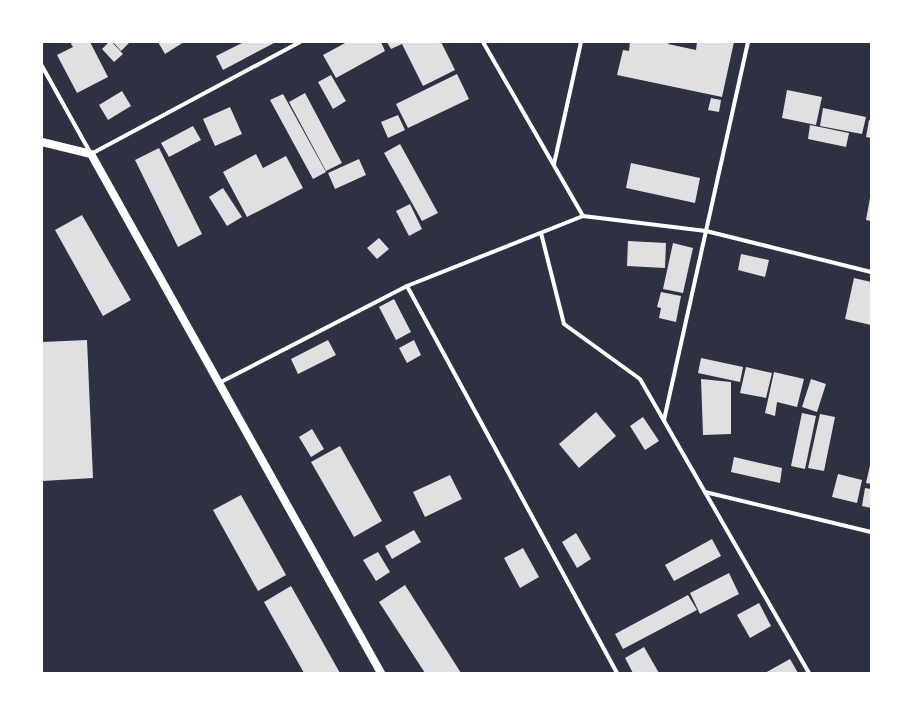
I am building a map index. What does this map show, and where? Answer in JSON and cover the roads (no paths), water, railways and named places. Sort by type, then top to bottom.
[{"type":"main road","points":[[42,142],[91,154],[381,673]]},
{"type":"street","points":[[42,66],[91,154],[300,42]]},
{"type":"street","points":[[483,42],[583,216]]},
{"type":"street","points":[[554,165],[581,42]]},
{"type":"street","points":[[664,420],[748,42]]},
{"type":"street","points":[[219,383],[407,286],[583,216],[706,231],[871,272]]},
{"type":"street","points":[[541,233],[564,324],[640,379],[809,673]]},
{"type":"street","points":[[407,286],[617,673]]},
{"type":"street","points":[[705,492],[871,532]]}]
